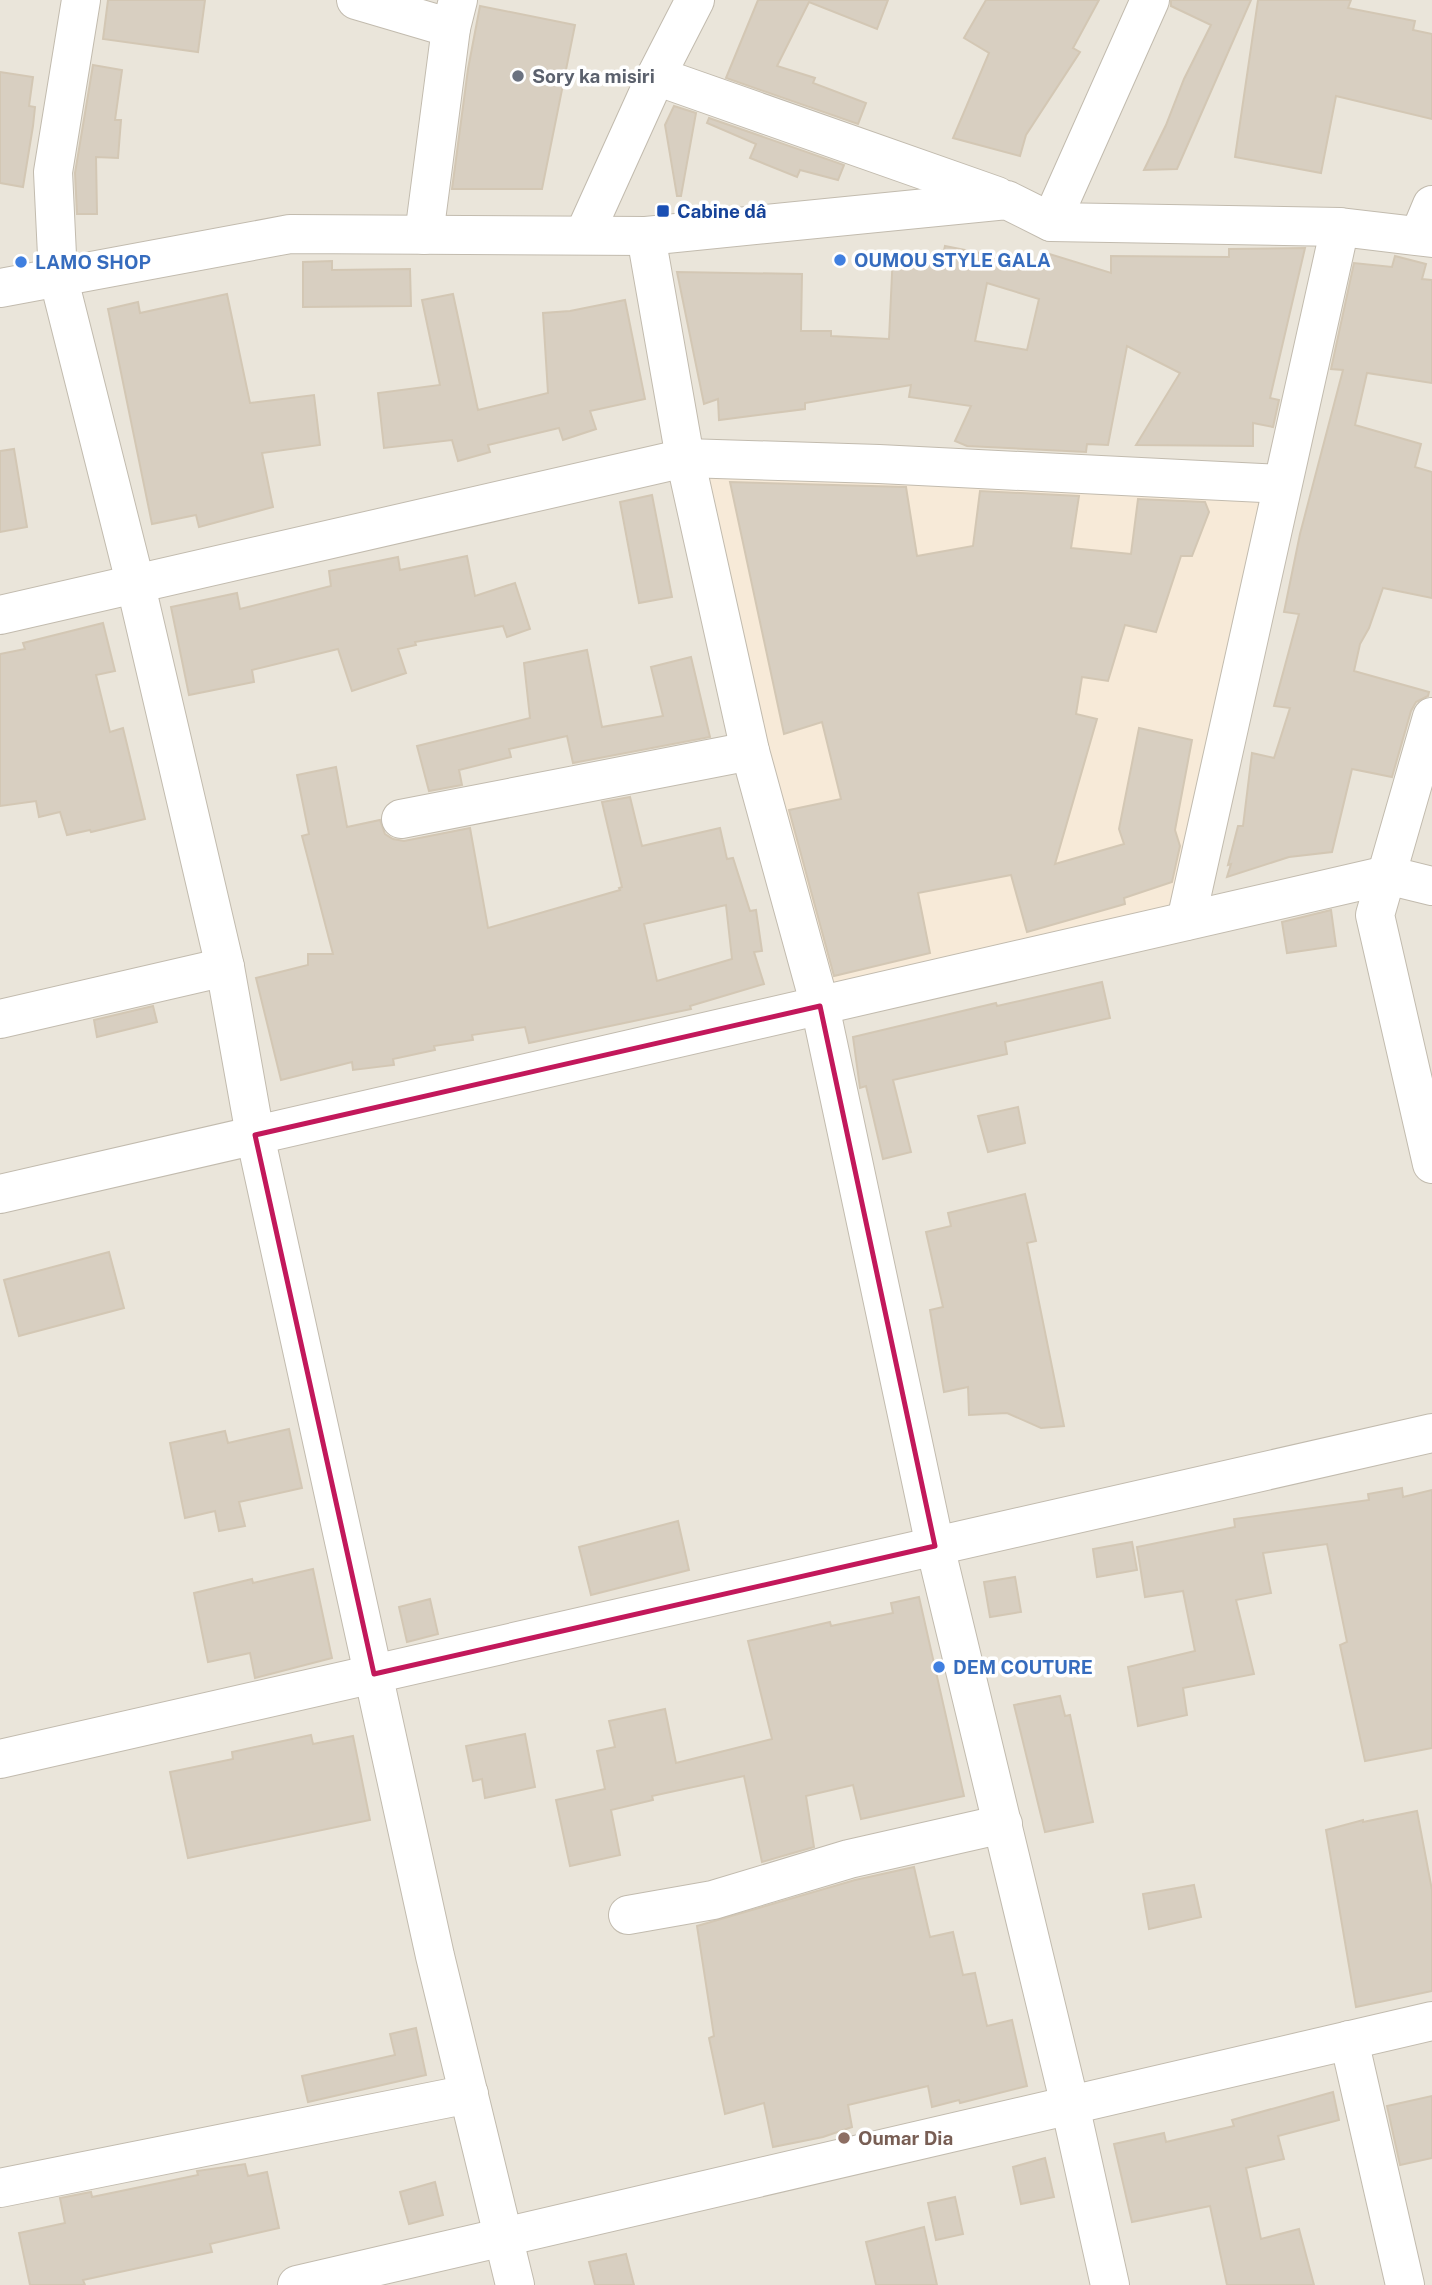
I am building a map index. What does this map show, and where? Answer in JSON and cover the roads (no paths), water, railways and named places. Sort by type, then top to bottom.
[{"type":"street","points":[[80,0],[53,172],[58,276],[136,586],[225,967],[256,1135],[435,1956],[515,2285]]},
{"type":"street","points":[[356,0],[455,14],[424,235]]},
{"type":"street","points":[[584,235],[656,76],[695,0]]},
{"type":"street","points":[[1051,222],[1150,0]]},
{"type":"street","points":[[656,76],[1007,200],[1051,222],[1340,228],[1428,226]]},
{"type":"street","points":[[0,288],[290,234],[646,236],[1007,200]]},
{"type":"street","points":[[1186,921],[1340,228]]},
{"type":"street","points":[[646,236],[685,458],[750,751],[820,1006],[935,1546],[1070,2105],[1110,2285]]},
{"type":"street","points":[[0,615],[136,586],[685,458],[879,464],[1282,484]]},
{"type":"street","points":[[1432,717],[1375,915],[1428,1126],[1432,1164]]},
{"type":"street","points":[[401,819],[750,751]]},
{"type":"street","points":[[0,1194],[1387,875],[1432,886]]},
{"type":"street","points":[[0,1019],[225,967]]},
{"type":"street","points":[[0,1759],[1432,1433]]},
{"type":"street","points":[[628,1915],[713,1900],[849,1859],[1003,1824]]},
{"type":"street","points":[[297,2285],[1432,2021]]},
{"type":"street","points":[[1349,2040],[1405,2285]]},
{"type":"street","points":[[0,2188],[469,2094]]},
{"type":"place","name":"Sory ka misiri","points":[[518,76]]},
{"type":"place","name":"Cabine dâ","points":[[663,211]]},
{"type":"place","name":"OUMOU STYLE GALA","points":[[840,260]]},
{"type":"place","name":"LAMO SHOP","points":[[21,262]]},
{"type":"place","name":"DEM COUTURE","points":[[939,1667]]},
{"type":"place","name":"Oumar Dia","points":[[844,2138]]}]
